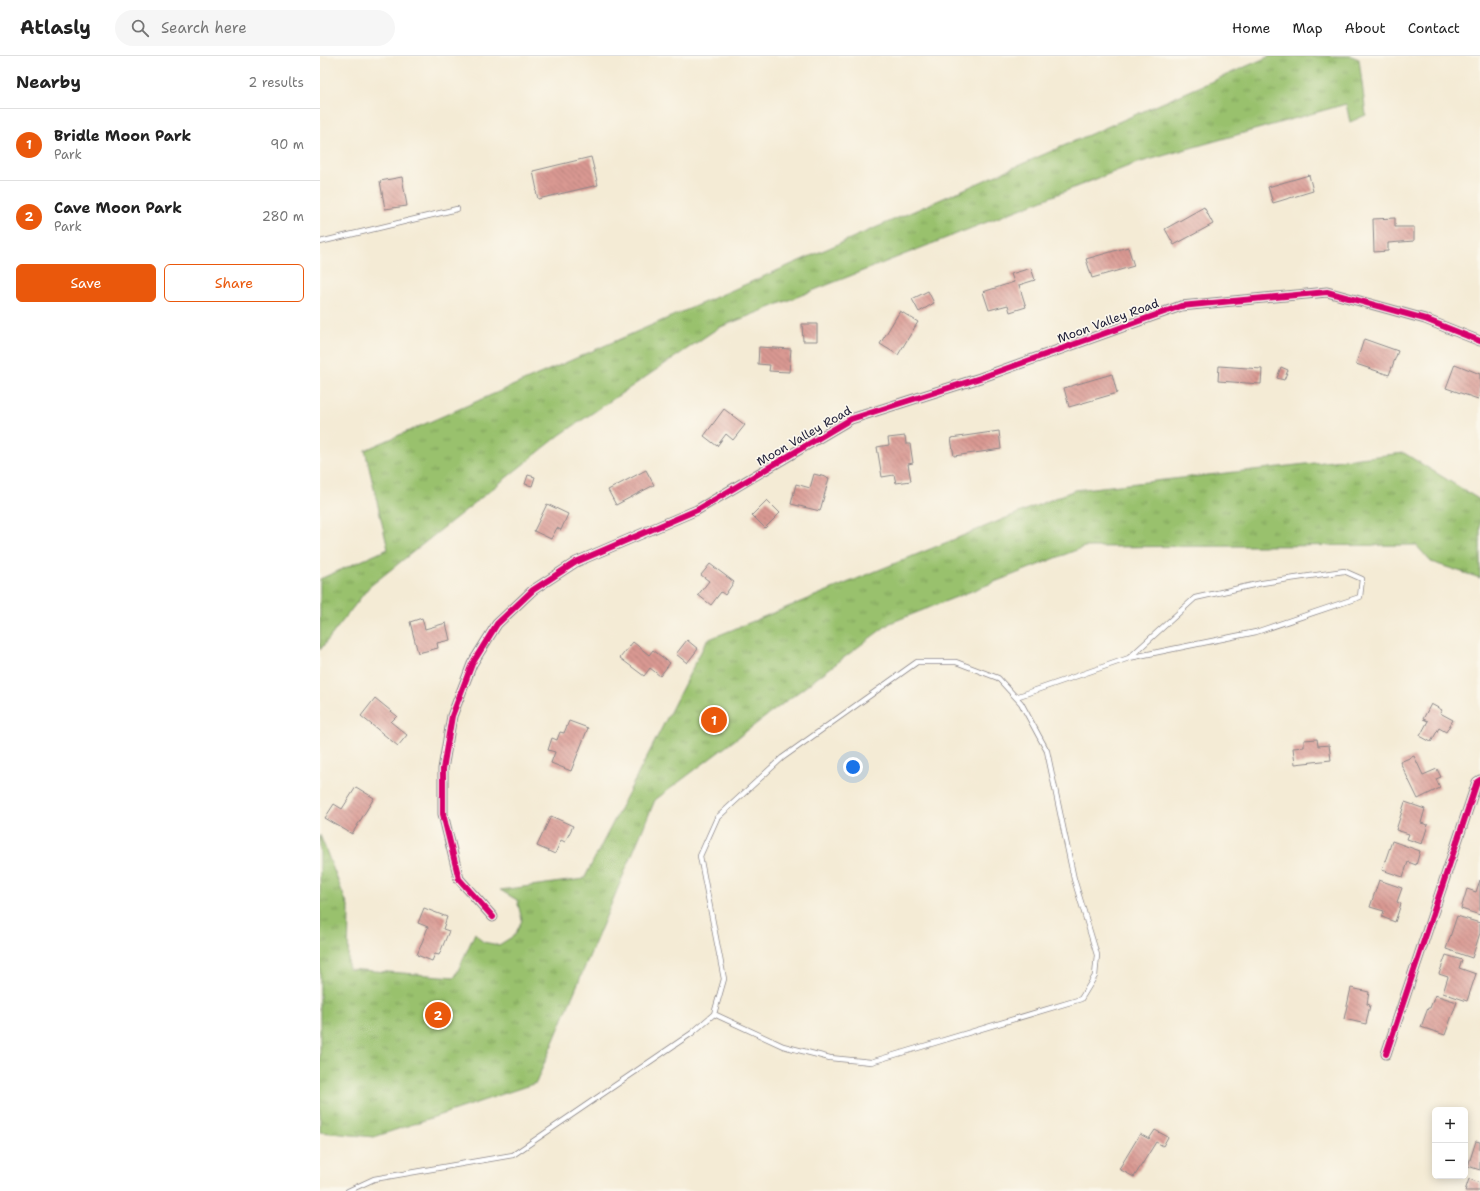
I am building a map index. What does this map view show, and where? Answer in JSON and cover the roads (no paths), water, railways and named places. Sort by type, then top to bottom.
[{"type":"street","name":"Moon Valley Road","points":[[493,917],[459,879],[443,814],[443,769],[452,716],[472,664],[497,624],[533,590],[576,562],[697,510],[851,419],[980,378],[1181,306],[1326,292],[1425,319],[1480,341]]},
{"type":"street","points":[[1386,1054],[1477,782],[1480,780]]},
{"type":"lane","points":[[320,242],[457,209]]},
{"type":"lane","points":[[1016,697],[1129,658],[1256,632],[1360,597],[1362,578],[1344,571],[1262,583],[1195,598],[1129,658]]},
{"type":"lane","points":[[348,1191],[374,1179],[513,1155],[692,1033],[714,1014],[724,979],[700,856],[717,818],[782,758],[917,662],[956,662],[998,678],[1021,703],[1047,750],[1074,878],[1097,955],[1095,976],[1081,999],[871,1062],[830,1058],[783,1046],[714,1014]]},
{"type":"place","name":"Bridle Moon Park","points":[[714,720]]},
{"type":"place","name":"Cave Moon Park","points":[[438,1015]]}]
